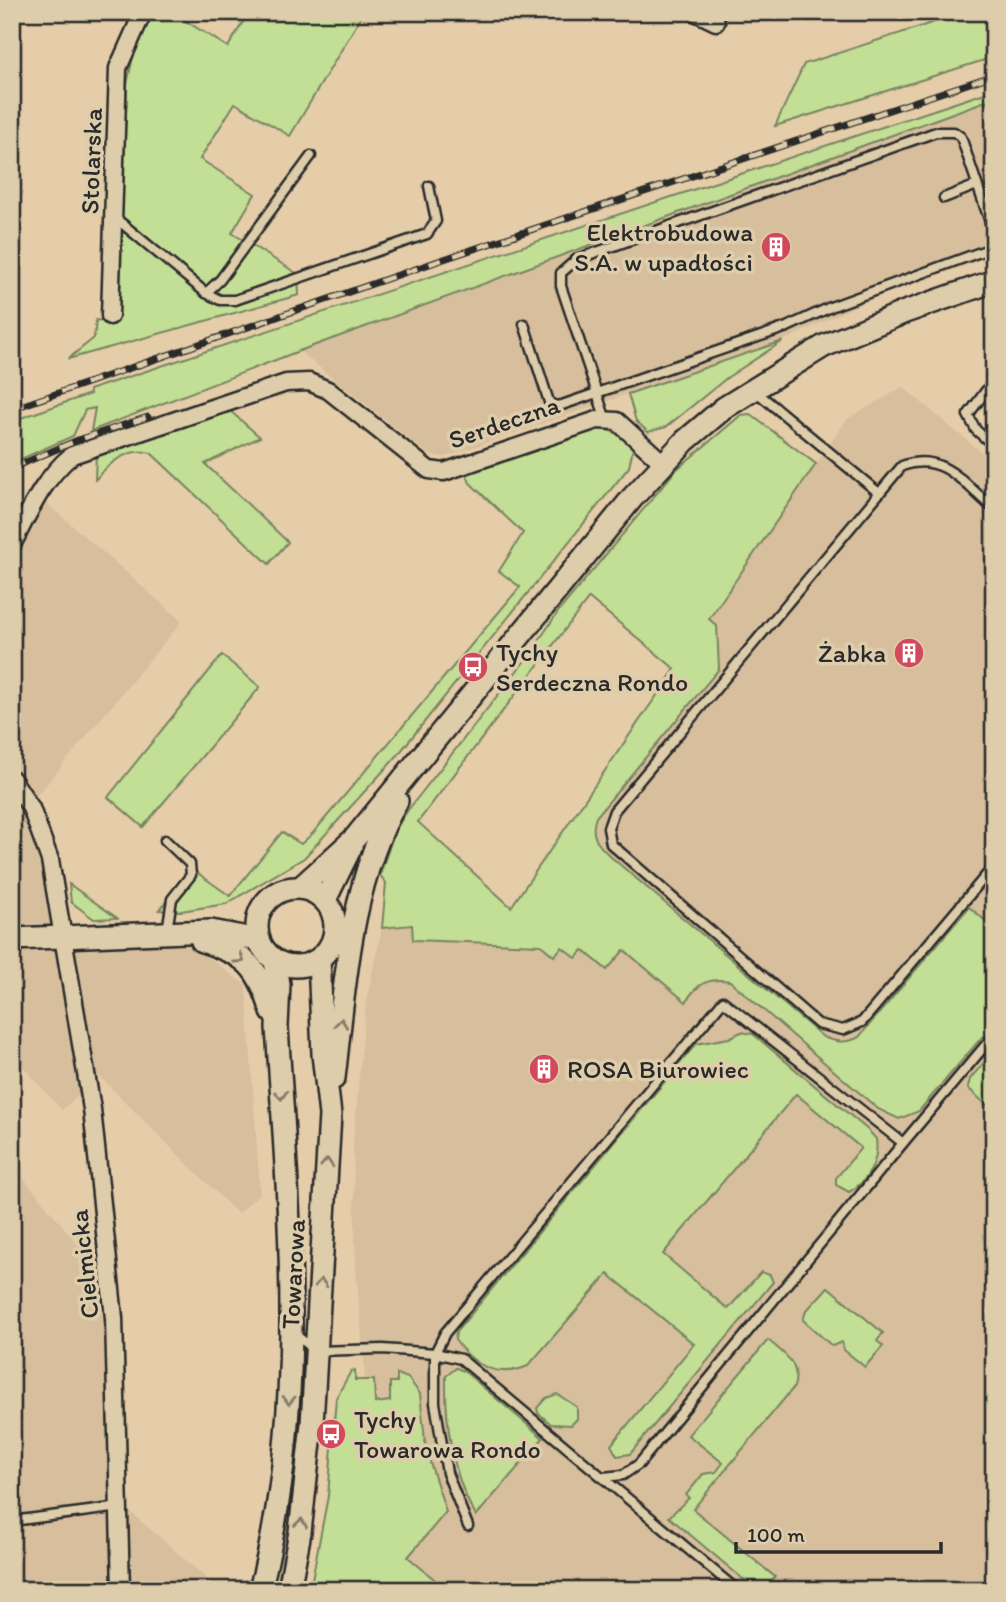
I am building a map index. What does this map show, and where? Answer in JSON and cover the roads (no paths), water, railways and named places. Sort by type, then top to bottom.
[{"type":"street","name":"Stolarska","points":[[110,316],[118,68],[143,12]]},
{"type":"street","points":[[695,12],[716,22]]},
{"type":"street","points":[[211,931],[259,913],[271,897],[280,891],[300,888],[355,838],[663,463],[724,408],[824,346],[905,312],[994,281]]},
{"type":"street","name":"Serdeczna","points":[[12,545],[41,489],[56,469],[72,456],[286,383],[309,382],[328,390],[429,470],[444,472],[597,420],[606,420]]},
{"type":"street","points":[[606,420],[617,421],[663,463]]},
{"type":"street","points":[[330,1115],[363,882],[388,817],[425,752]]},
{"type":"street","name":"Cielmicka","points":[[12,779],[31,808],[50,860],[92,1109],[110,1273],[121,1590]]},
{"type":"street","points":[[325,900],[355,838]]},
{"type":"street","points":[[259,913],[259,940],[275,961],[293,967],[319,959],[327,951],[336,931],[332,909],[325,900],[300,888]]},
{"type":"street","points":[[12,939],[211,931],[259,940]]},
{"type":"street","points":[[172,933],[225,948],[245,960],[259,975],[278,1027]]},
{"type":"street","name":"Towarowa","points":[[289,1590],[306,1487],[317,1351],[330,1115],[323,1054],[319,959]]},
{"type":"street","name":"Towarowa","points":[[260,1590],[281,1482],[289,1422],[292,1332],[278,1027],[279,984],[275,961]]},
{"type":"lane","points":[[606,420],[561,286],[561,273],[577,259],[936,132],[954,132],[961,137],[994,234]]},
{"type":"lane","points":[[206,293],[220,279],[311,156]]},
{"type":"lane","points":[[944,198],[977,185]]},
{"type":"lane","points":[[113,216],[206,293],[220,300],[235,300],[427,234],[436,220],[429,186]]},
{"type":"lane","points":[[524,324],[549,402],[555,406],[562,405],[787,327],[833,306],[994,247]]},
{"type":"lane","points":[[994,380],[968,415],[976,430],[994,446]]},
{"type":"lane","points":[[752,389],[879,493]]},
{"type":"lane","points":[[994,509],[940,464],[919,460],[902,466],[614,811],[608,828],[611,844],[818,1024],[843,1030],[862,1022],[994,866]]},
{"type":"lane","points":[[165,840],[191,864],[191,875],[173,899],[172,933]]},
{"type":"lane","points":[[468,1526],[447,1473],[435,1403],[435,1353],[444,1333],[723,1001],[904,1143]]},
{"type":"lane","points":[[603,1477],[624,1475],[639,1464],[994,1035]]},
{"type":"lane","points":[[292,1332],[317,1351],[383,1349],[435,1353],[461,1359],[737,1590]]},
{"type":"lane","points":[[12,1521],[120,1507]]},
{"type":"railway","points":[[12,409],[444,259],[994,75]]},
{"type":"railway","points":[[12,468],[78,440],[148,417]]},
{"type":"place","name":"Elektrobudowa S.A. w upadłości","points":[[776,247]]},
{"type":"place","name":"Żabka","points":[[909,653]]},
{"type":"place","name":"Tychy Serdeczna Rondo","points":[[473,667]]},
{"type":"place","name":"ROSA Biurowiec","points":[[544,1069]]},
{"type":"place","name":"Tychy Towarowa Rondo","points":[[331,1434]]}]
